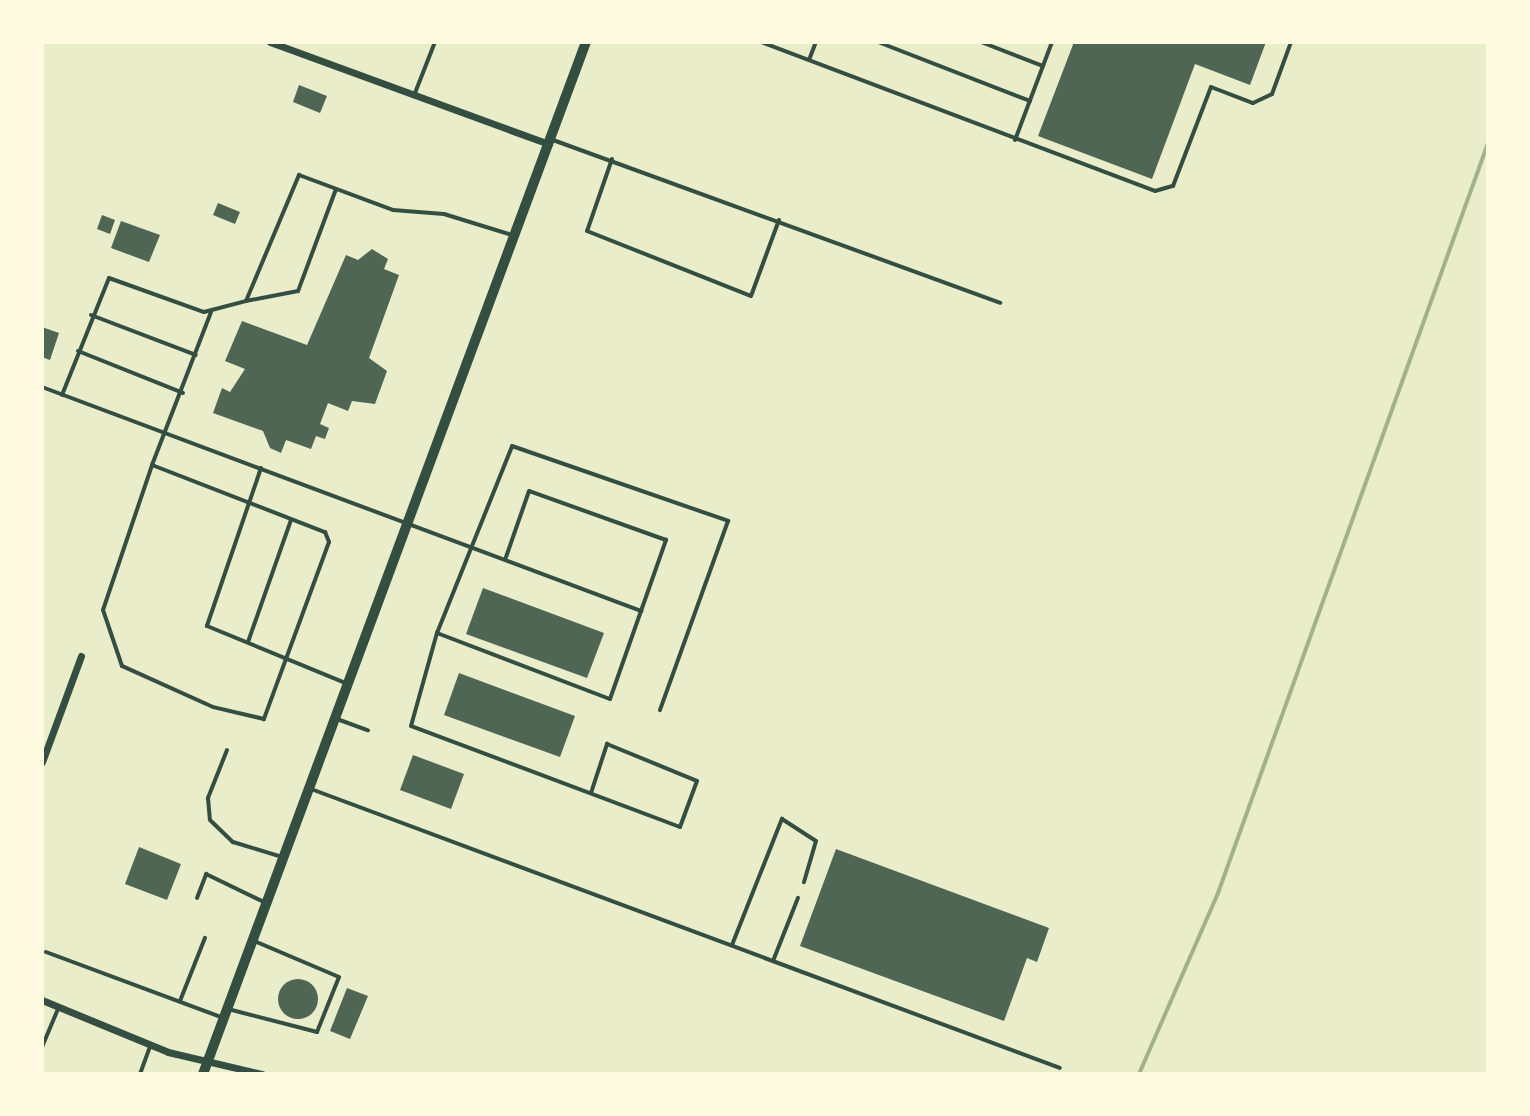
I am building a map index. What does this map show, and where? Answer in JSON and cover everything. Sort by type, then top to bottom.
[{"type":"main road","points":[[203,1074],[350,685],[408,518],[586,42]]},
{"type":"street","points":[[270,42],[550,141]]},
{"type":"street","points":[[42,762],[44,749],[81,656]]},
{"type":"street","points":[[42,1000],[151,1045],[262,1074]]},
{"type":"lane","points":[[414,95],[435,42]]},
{"type":"lane","points":[[761,42],[1155,191],[1173,186],[1211,87],[1253,103],[1272,94],[1291,42]]},
{"type":"lane","points":[[809,60],[816,42]]},
{"type":"lane","points":[[878,42],[1030,101]]},
{"type":"lane","points":[[981,42],[1043,66]]},
{"type":"lane","points":[[1015,140],[1052,42]]},
{"type":"lane","points":[[550,141],[612,159],[1000,303]]},
{"type":"lane","points":[[612,159],[587,231],[751,296],[779,220]]},
{"type":"lane","points":[[246,301],[292,182],[299,175],[393,210],[444,214],[515,236]]},
{"type":"lane","points":[[62,395],[91,315],[109,278],[211,312],[246,301],[298,291],[336,189]]},
{"type":"lane","points":[[152,465],[325,532],[329,542],[264,719],[256,722],[122,666],[103,610],[152,465],[169,434],[211,312]]},
{"type":"lane","points":[[91,315],[196,355]]},
{"type":"lane","points":[[78,351],[183,393]]},
{"type":"lane","points":[[42,387],[408,518],[641,611]]},
{"type":"lane","points":[[591,793],[607,744],[697,781],[680,827],[411,726],[437,633],[470,543],[512,446],[728,521],[660,710]]},
{"type":"lane","points":[[261,467],[207,626],[350,685]]},
{"type":"lane","points":[[437,633],[610,699],[666,540],[529,491],[506,557]]},
{"type":"lane","points":[[248,642],[291,519]]},
{"type":"lane","points":[[337,719],[368,730]]},
{"type":"lane","points":[[227,750],[208,798],[210,820],[233,842],[284,857]]},
{"type":"lane","points":[[311,789],[1060,1068]]},
{"type":"lane","points":[[732,945],[782,819],[816,841],[804,882]]},
{"type":"lane","points":[[197,898],[206,874],[266,903]]},
{"type":"lane","points":[[773,961],[798,898]]},
{"type":"lane","points":[[180,1001],[205,938]]},
{"type":"lane","points":[[46,952],[180,1001],[317,1032],[339,977],[252,940]]},
{"type":"lane","points":[[42,1047],[59,1006]]},
{"type":"lane","points":[[140,1074],[151,1045]]},
{"type":"building","points":[[1074,42],[1266,42],[1250,85],[1195,64],[1152,179],[1038,136]]},
{"type":"building","points":[[299,85],[327,96],[320,113],[293,102]]},
{"type":"building","points":[[218,203],[240,212],[235,224],[213,215]]},
{"type":"building","points":[[102,215],[115,220],[110,234],[97,229]]},
{"type":"building","points":[[121,221],[160,235],[149,262],[111,248]]},
{"type":"building","points":[[372,249],[388,259],[384,269],[399,275],[369,358],[387,371],[375,404],[352,401],[348,411],[328,403],[320,424],[329,428],[325,439],[316,436],[311,449],[286,440],[281,453],[270,448],[263,431],[213,413],[222,388],[230,392],[245,369],[225,361],[242,321],[307,345],[346,255],[358,260]]},
{"type":"building","points":[[42,327],[59,333],[50,360],[42,357]]},
{"type":"building","points":[[483,588],[604,633],[587,678],[466,634]]},
{"type":"building","points":[[459,673],[575,716],[560,757],[444,715]]},
{"type":"building","points":[[413,755],[464,774],[451,809],[400,790]]},
{"type":"building","points":[[139,847],[181,864],[167,900],[125,884]]},
{"type":"building","points":[[836,849],[1049,928],[1037,962],[1027,958],[1004,1021],[800,946]]},
{"type":"building","points":[[298,979],[312,985],[318,999],[312,1013],[298,1019],[284,1013],[278,999],[284,985]]},
{"type":"building","points":[[347,988],[368,996],[350,1039],[330,1031]]},
{"type":"waterway","points":[[1139,1074],[1218,893],[1488,143]]}]
